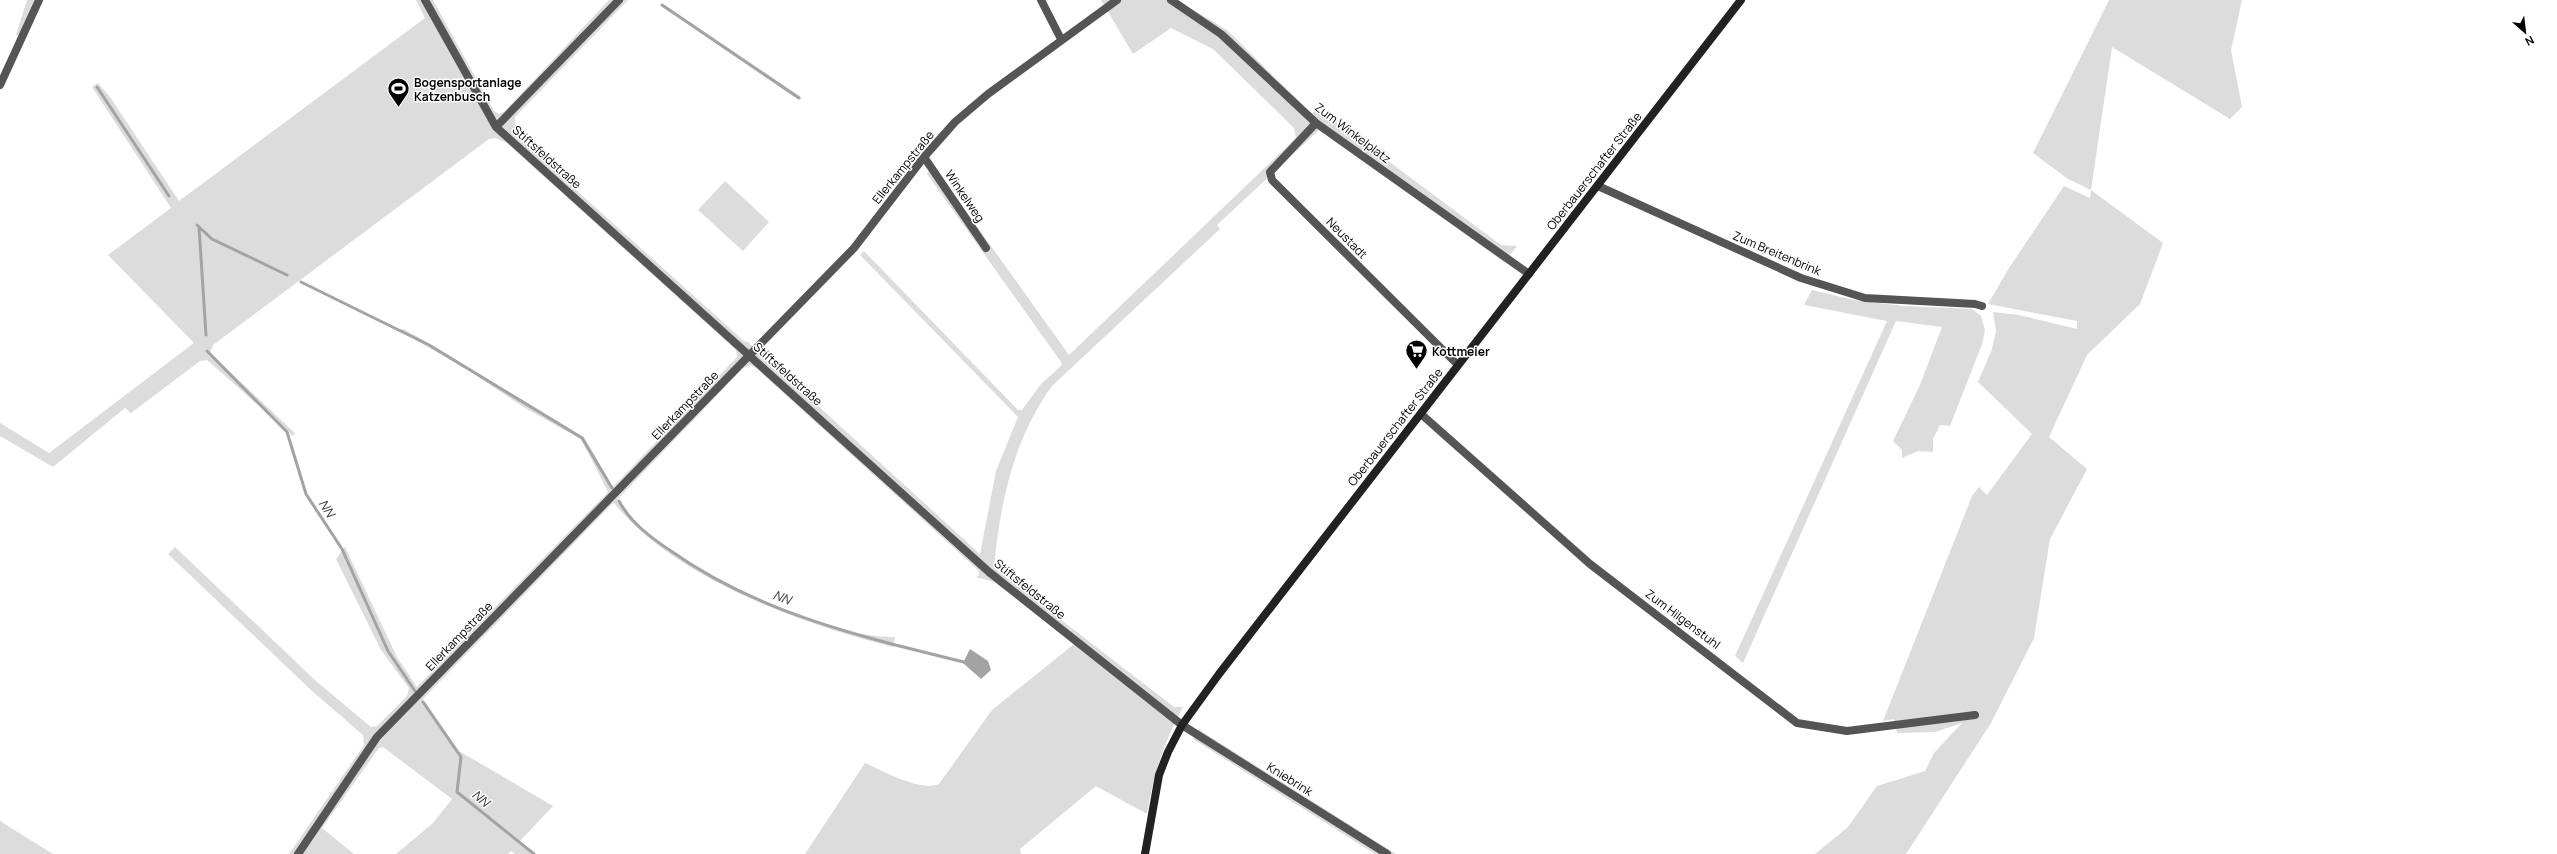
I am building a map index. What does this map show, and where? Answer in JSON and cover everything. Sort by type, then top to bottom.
[{"type":"main road","name":"Oberbauerschafter Straße","points":[[1145,854],[1159,775],[1182,725],[1218,674],[1741,0]]},
{"type":"street","points":[[0,85],[39,0]]},
{"type":"street","name":"Stiftsfeldstraße","points":[[425,0],[496,127],[989,572],[1182,725]]},
{"type":"street","points":[[496,127],[619,0]]},
{"type":"street","points":[[1041,0],[1062,39]]},
{"type":"street","name":"Ellerkampstraße","points":[[298,854],[377,737],[854,248],[924,157],[955,122],[988,94],[1117,0]]},
{"type":"street","name":"Zum Winkelplatz","points":[[1171,0],[1221,34],[1316,123],[1529,274]]},
{"type":"street","name":"Neustadt","points":[[1316,123],[1270,172],[1272,180],[1458,365]]},
{"type":"street","name":"Winkelweg","points":[[924,157],[986,248]]},
{"type":"street","name":"Zum Breitenbrink","points":[[1598,186],[1801,278],[1865,298],[1975,304],[1982,306]]},
{"type":"street","name":"Zum Hilgenstuhl","points":[[1420,414],[1590,564],[1797,723],[1847,731],[1975,714]]},
{"type":"street","name":"Kniebrink","points":[[1182,725],[1387,854]]},
{"type":"shaded area","points":[[27,0],[34,0],[19,36],[16,35]]},
{"type":"shaded area","points":[[416,0],[433,0],[494,111],[499,114],[505,111],[609,0],[628,0],[515,117],[516,136],[744,341],[748,342],[980,554],[996,471],[1018,417],[860,255],[864,251],[1018,410],[1022,410],[1041,384],[1062,365],[1061,362],[927,174],[933,165],[1069,355],[1296,138],[1294,128],[1213,49],[1171,28],[1133,54],[1101,0],[1177,0],[1227,30],[1312,114],[1317,108],[1501,245],[1517,246],[1504,262],[1319,130],[1217,225],[1220,229],[1052,386],[1027,428],[1018,450],[1000,520],[994,568],[1174,707],[1183,707],[1170,733],[1160,759],[1152,786],[1147,814],[1096,786],[1020,849],[1021,854],[805,854],[865,763],[912,783],[931,786],[939,784],[992,710],[1074,644],[994,582],[976,577],[979,575],[978,570],[756,368],[750,365],[743,368],[617,500],[633,519],[651,535],[673,552],[701,569],[733,586],[802,617],[836,628],[868,635],[895,637],[893,647],[819,625],[781,611],[742,594],[705,575],[670,554],[639,530],[614,503],[423,699],[459,751],[553,806],[520,841],[536,854],[515,854],[511,851],[508,854],[396,854],[433,823],[452,799],[383,747],[379,748],[322,828],[354,854],[289,854],[364,745],[363,735],[312,691],[168,554],[175,547],[316,681],[371,727],[377,726],[407,696],[409,688],[381,650],[336,559],[345,547],[397,657],[417,687],[608,492],[581,439],[525,408],[468,370],[398,330],[403,329],[420,338],[584,437],[613,487],[737,357],[736,350],[507,143],[496,138],[489,139],[213,345],[210,353],[295,433],[293,436],[207,360],[200,361],[131,413],[125,408],[53,467],[0,436],[0,423],[49,453],[194,343],[108,255],[171,208],[92,87],[98,83],[110,97],[179,201],[425,18]]},
{"type":"shaded area","points":[[2109,0],[2242,0],[2231,50],[2242,107],[2230,119],[2112,47],[2091,190],[2068,179],[2033,153]]},
{"type":"shaded area","points":[[663,4],[801,97],[799,100],[661,6]]},
{"type":"shaded area","points":[[725,181],[769,222],[743,251],[698,210]]},
{"type":"shaded area","points":[[2064,186],[2090,198],[2091,190],[2163,243],[2140,304],[2087,355],[2049,437],[2087,469],[2050,539],[2034,638],[1991,723],[1906,854],[1815,854],[1848,827],[1877,786],[1925,771],[1934,753],[1962,723],[1935,732],[1897,733],[1894,719],[1883,721],[1972,496],[1979,487],[1987,495],[2032,434],[1978,382],[1992,349],[1996,331],[1993,312],[2019,315],[2077,329],[2077,321],[1988,304],[2009,268]]},
{"type":"shaded area","points":[[1812,290],[1854,300],[1904,306],[1972,309],[1981,316],[1985,330],[1982,344],[1950,426],[1940,425],[1933,439],[1933,452],[1918,451],[1902,458],[1902,450],[1893,441],[1920,385],[1942,327],[1896,321],[1743,663],[1735,656],[1887,321],[1804,305]]},
{"type":"shaded area","points":[[970,649],[988,661],[991,670],[981,679],[963,663]]},
{"type":"shaded area","points":[[1200,728],[1201,731],[1396,854],[1375,854],[1193,739]]},
{"type":"shaded area","points":[[0,820],[3,823],[53,854],[0,854]]},
{"type":"waterway","points":[[662,5],[799,98]]},
{"type":"waterway","points":[[97,87],[169,196]]},
{"type":"waterway","name":"NN","points":[[197,225],[212,239],[287,275]]},
{"type":"waterway","name":"NN","points":[[199,227],[206,335]]},
{"type":"waterway","name":"NN","points":[[301,282],[429,345],[582,438],[612,488]]},
{"type":"waterway","name":"NN","points":[[207,351],[287,432],[306,494],[342,549],[388,651],[415,691]]},
{"type":"waterway","name":"NN","points":[[619,501],[635,523],[656,540],[704,573],[739,591],[775,607],[849,632],[964,662]]},
{"type":"waterway","name":"NN","points":[[423,702],[461,757],[457,792],[534,854]]},
{"type":"place","name":"Bogensportanlage Katzenbusch","points":[[399,108]]},
{"type":"place","name":"Kottmeier","points":[[1417,370]]}]
